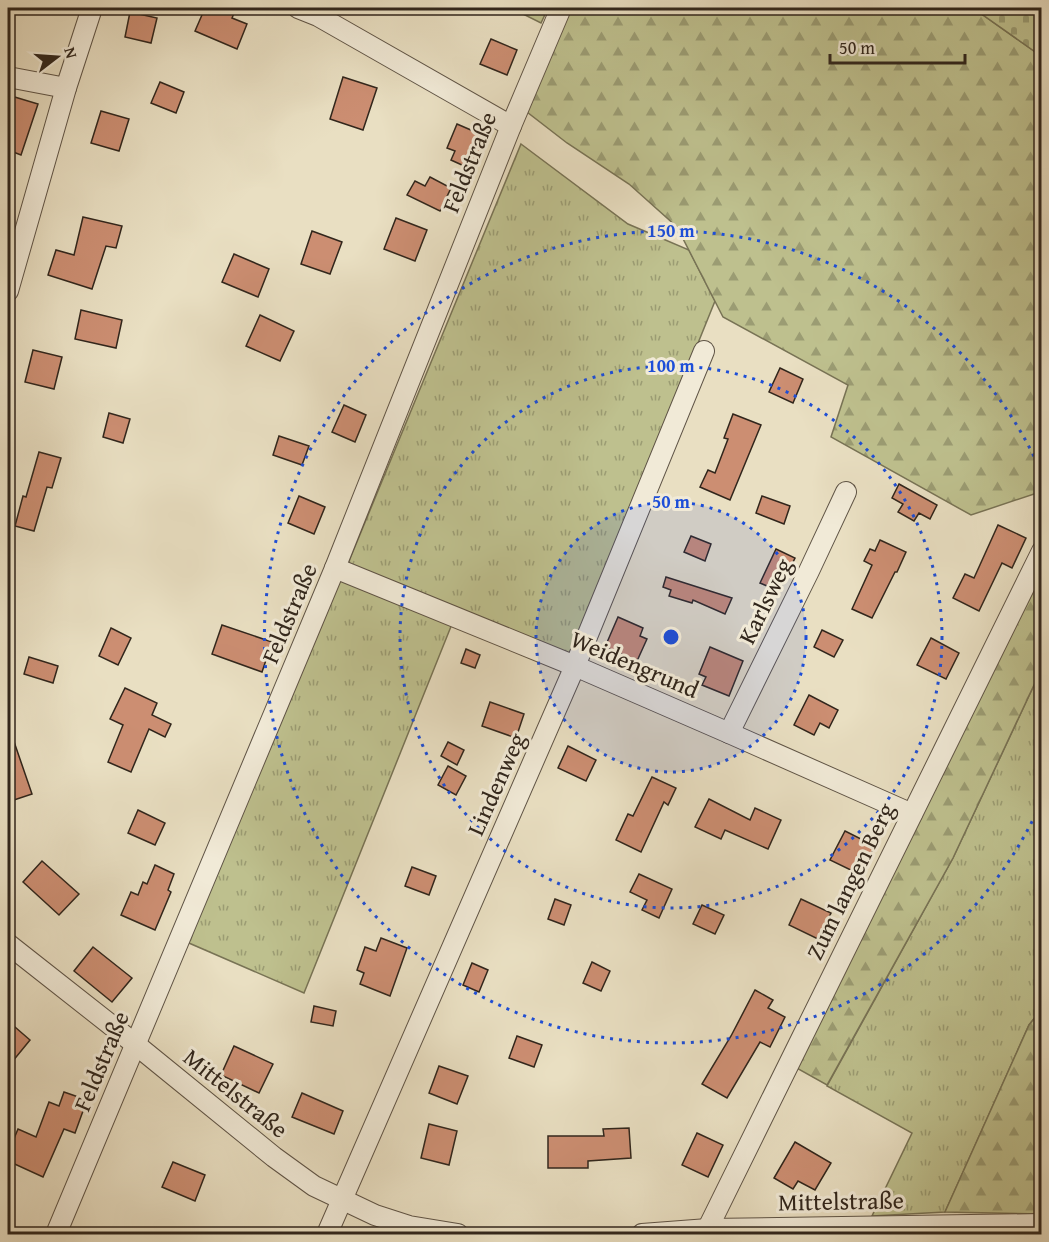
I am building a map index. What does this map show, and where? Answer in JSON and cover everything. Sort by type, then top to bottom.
[{"type":"street","points":[[8,291],[66,88],[92,8]]},
{"type":"street","points":[[298,8],[318,16],[511,126]]},
{"type":"street","name":"Feldstraße","points":[[56,1234],[335,568],[511,126],[561,8]]},
{"type":"street","points":[[8,77],[66,88]]},
{"type":"street","name":"Lindenweg","points":[[327,1234],[575,666],[704,351]]},
{"type":"street","name":"Karlsweg","points":[[729,733],[846,492]]},
{"type":"street","name":"Zum langen Berg","points":[[706,1232],[1041,551]]},
{"type":"street","name":"Weidengrund","points":[[335,568],[575,666],[912,814]]},
{"type":"street","name":"Mittelstraße","points":[[8,944],[274,1157],[314,1186],[375,1215],[409,1226],[458,1234]]},
{"type":"street","name":"Mittelstraße","points":[[642,1234],[1041,1224]]},
{"type":"green space","points":[[511,8],[548,8],[541,23]]},
{"type":"green space","points":[[570,8],[973,8],[1041,56],[1041,519],[1037,493],[971,515],[831,437],[848,385],[723,317],[677,227],[629,184],[567,143],[527,112]]},
{"type":"green space","points":[[973,8],[1041,8],[1041,56]]},
{"type":"green space","points":[[521,144],[628,224],[689,250],[715,301],[571,657],[347,566]]},
{"type":"green space","points":[[1041,551],[1041,670],[953,858],[827,1085],[793,1066]]},
{"type":"green space","points":[[342,576],[452,624],[304,993],[182,940]]},
{"type":"green space","points":[[1041,670],[1041,1010],[1029,1025],[945,1212],[872,1216],[912,1133],[827,1086],[953,858]]},
{"type":"green space","points":[[1041,1010],[1041,1214],[945,1212],[1029,1025]]},
{"type":"building","points":[[205,8],[227,8],[235,11],[232,18],[247,24],[237,49],[195,31]]},
{"type":"building","points":[[130,12],[157,18],[151,43],[125,37]]},
{"type":"building","points":[[491,39],[517,50],[507,75],[480,64]]},
{"type":"building","points":[[343,77],[377,88],[363,130],[330,119]]},
{"type":"building","points":[[160,82],[184,92],[176,113],[151,103]]},
{"type":"building","points":[[8,95],[38,104],[21,155],[8,150]]},
{"type":"building","points":[[101,111],[129,119],[119,151],[91,143]]},
{"type":"building","points":[[457,124],[487,137],[473,170],[451,160],[455,151],[447,148]]},
{"type":"building","points":[[430,177],[451,188],[440,211],[407,195],[415,181],[425,186]]},
{"type":"building","points":[[83,217],[122,226],[116,248],[106,246],[92,289],[48,275],[56,250],[74,255]]},
{"type":"building","points":[[396,218],[427,230],[415,261],[384,249]]},
{"type":"building","points":[[312,231],[342,242],[330,274],[301,264]]},
{"type":"building","points":[[234,254],[269,269],[258,297],[222,282]]},
{"type":"building","points":[[81,310],[122,320],[116,348],[75,339]]},
{"type":"building","points":[[260,315],[294,331],[280,361],[246,346]]},
{"type":"building","points":[[33,350],[62,357],[54,389],[25,382]]},
{"type":"building","points":[[780,368],[803,379],[793,403],[769,392]]},
{"type":"building","points":[[344,405],[366,415],[355,442],[332,432]]},
{"type":"building","points":[[109,413],[130,419],[123,443],[103,437]]},
{"type":"building","points":[[733,414],[761,425],[730,500],[700,487],[708,470],[715,473],[728,439],[724,438]]},
{"type":"building","points":[[279,436],[309,446],[302,465],[273,455]]},
{"type":"building","points":[[39,452],[61,458],[52,488],[47,487],[34,531],[15,526]]},
{"type":"building","points":[[899,484],[937,505],[930,519],[919,513],[914,521],[898,512],[903,504],[892,498]]},
{"type":"building","points":[[299,496],[325,507],[314,534],[288,523]]},
{"type":"building","points":[[762,496],[790,506],[784,524],[756,513]]},
{"type":"building","points":[[998,525],[1026,538],[1012,568],[1002,563],[979,611],[953,598],[965,574],[974,578]]},
{"type":"building","points":[[691,536],[711,544],[705,561],[684,552]]},
{"type":"building","points":[[880,540],[906,552],[872,618],[852,609],[872,565],[864,561],[870,549],[875,551]]},
{"type":"building","points":[[776,549],[795,558],[779,591],[760,583]]},
{"type":"building","points":[[666,577],[732,598],[725,614],[693,600],[692,603],[669,596],[671,590],[663,587]]},
{"type":"building","points":[[618,617],[643,628],[640,636],[647,639],[637,661],[605,647]]},
{"type":"building","points":[[222,625],[272,642],[262,672],[212,654]]},
{"type":"building","points":[[111,628],[131,638],[118,665],[99,656]]},
{"type":"building","points":[[822,630],[843,640],[834,657],[814,647]]},
{"type":"building","points":[[931,638],[959,653],[946,679],[917,665]]},
{"type":"building","points":[[710,647],[743,661],[729,696],[702,685],[706,677],[699,674]]},
{"type":"building","points":[[466,649],[480,655],[475,668],[461,663]]},
{"type":"building","points":[[29,657],[58,666],[53,683],[24,674]]},
{"type":"building","points":[[125,688],[157,703],[152,715],[171,724],[165,737],[149,729],[131,772],[108,762],[123,725],[110,719]]},
{"type":"building","points":[[809,695],[838,710],[829,728],[820,723],[814,735],[794,725]]},
{"type":"building","points":[[490,702],[524,714],[516,738],[482,726]]},
{"type":"building","points":[[8,730],[10,730],[32,794],[8,802]]},
{"type":"building","points":[[448,742],[464,750],[457,765],[441,756]]},
{"type":"building","points":[[568,746],[596,760],[586,781],[558,768]]},
{"type":"building","points":[[448,766],[466,776],[456,795],[438,785]]},
{"type":"building","points":[[652,777],[676,788],[668,805],[664,802],[641,852],[616,840],[628,814],[633,816]]},
{"type":"building","points":[[709,799],[750,820],[755,808],[781,820],[768,849],[725,830],[721,839],[695,827]]},
{"type":"building","points":[[138,810],[165,823],[155,845],[128,833]]},
{"type":"building","points":[[845,831],[875,846],[861,875],[830,860]]},
{"type":"building","points":[[42,861],[79,894],[59,915],[23,882]]},
{"type":"building","points":[[155,865],[174,874],[168,890],[171,892],[155,930],[121,915],[131,892],[138,895],[143,882],[147,884]]},
{"type":"building","points":[[412,867],[436,876],[429,895],[405,886]]},
{"type":"building","points":[[639,874],[672,889],[659,918],[642,910],[647,900],[630,892]]},
{"type":"building","points":[[555,899],[571,905],[564,925],[548,919]]},
{"type":"building","points":[[801,899],[831,913],[818,939],[789,925]]},
{"type":"building","points":[[702,905],[724,915],[715,934],[693,924]]},
{"type":"building","points":[[381,938],[407,948],[390,996],[360,984],[364,973],[357,970],[365,947],[376,951]]},
{"type":"building","points":[[93,947],[132,978],[112,1002],[74,971]]},
{"type":"building","points":[[592,962],[610,971],[601,991],[583,983]]},
{"type":"building","points":[[472,963],[488,970],[479,992],[463,985]]},
{"type":"building","points":[[755,990],[773,1000],[768,1008],[785,1017],[770,1047],[760,1042],[727,1098],[702,1084]]},
{"type":"building","points":[[314,1006],[336,1011],[333,1026],[311,1022]]},
{"type":"building","points":[[8,1021],[30,1040],[8,1067]]},
{"type":"building","points":[[517,1036],[542,1045],[534,1067],[509,1058]]},
{"type":"building","points":[[234,1046],[273,1064],[259,1093],[221,1075]]},
{"type":"building","points":[[439,1066],[468,1076],[457,1104],[429,1093]]},
{"type":"building","points":[[64,1092],[87,1100],[75,1133],[64,1129],[43,1177],[8,1161],[8,1153],[18,1129],[36,1137],[49,1102],[59,1106]]},
{"type":"building","points":[[302,1093],[343,1111],[334,1134],[292,1117]]},
{"type":"building","points":[[429,1124],[457,1131],[449,1165],[421,1158]]},
{"type":"building","points":[[629,1128],[631,1158],[588,1161],[588,1168],[548,1168],[548,1136],[604,1136],[603,1129]]},
{"type":"building","points":[[697,1133],[723,1145],[708,1177],[682,1165]]},
{"type":"building","points":[[795,1142],[831,1163],[815,1190],[798,1181],[793,1189],[774,1178]]},
{"type":"building","points":[[173,1162],[205,1175],[195,1201],[162,1187]]}]
